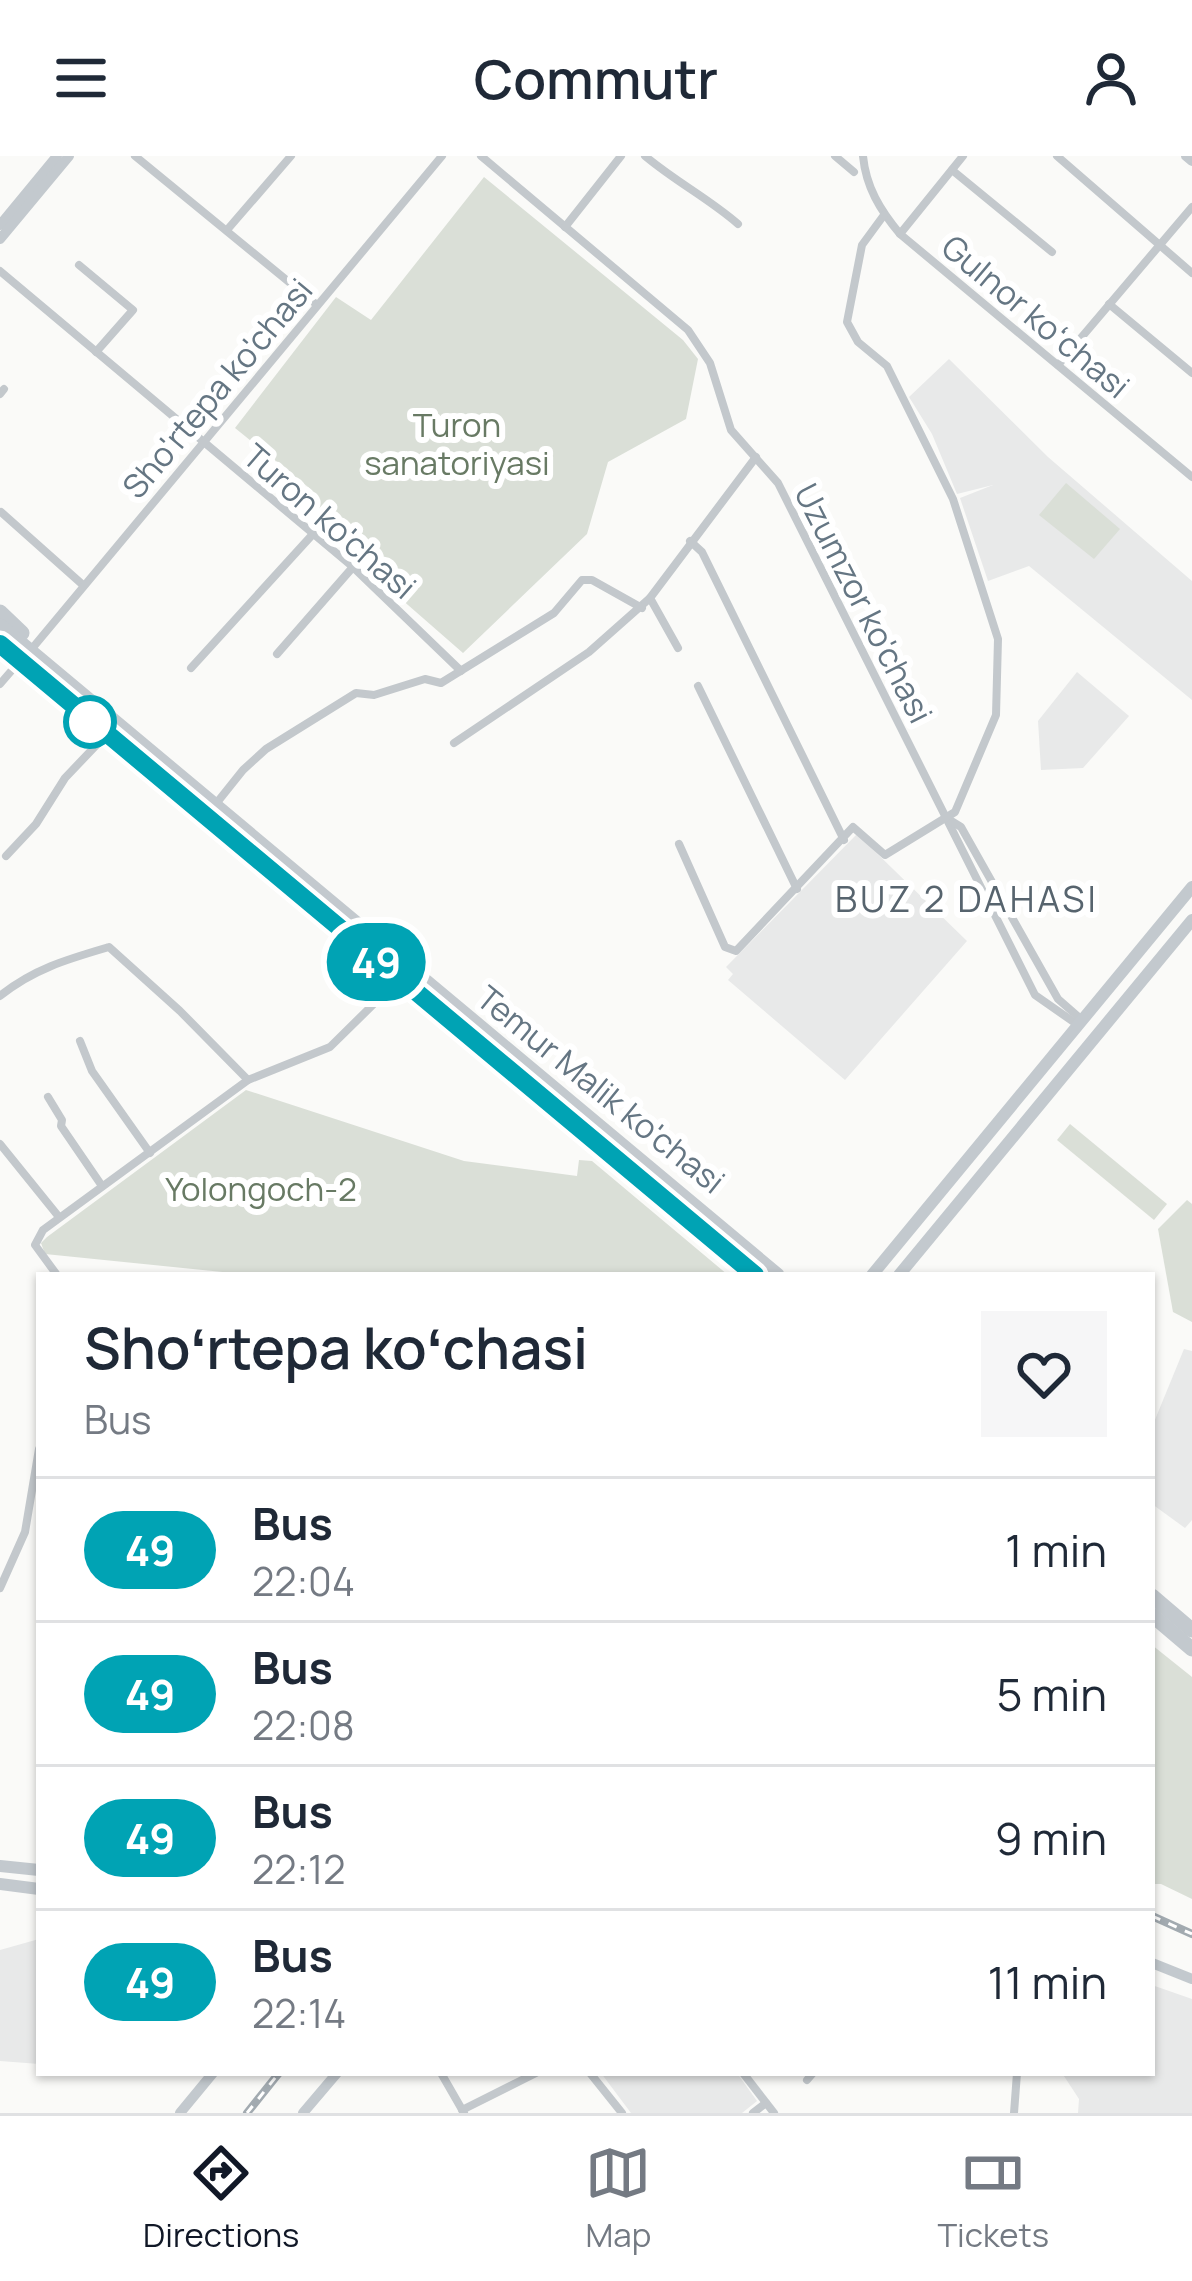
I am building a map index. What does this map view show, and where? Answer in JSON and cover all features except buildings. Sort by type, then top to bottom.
[{"type":"highway","points":[[0,612],[19,656]]},
{"type":"highway","name":"Temur Malik ko'chasi","points":[[0,626],[19,656]]},
{"type":"highway","name":"Temur Malik ko'chasi","points":[[0,644],[214,806],[773,1272]]},
{"type":"highway","name":"Temur Malik ko'chasi","points":[[73,697],[106,735],[752,1272]]},
{"type":"highway","points":[[1155,1599],[1192,1630]]},
{"type":"highway","points":[[1155,1618],[1192,1649]]},
{"type":"main road","points":[[0,225],[58,156]]},
{"type":"main road","points":[[0,238],[69,156]]},
{"type":"main road","points":[[874,1272],[1192,887]]},
{"type":"main road","points":[[901,1272],[1192,920]]},
{"type":"main road","points":[[1148,940],[1164,954]]},
{"type":"main road","points":[[1015,1101],[1031,1114]]},
{"type":"main road","points":[[962,1166],[978,1179]]},
{"type":"main road","points":[[0,1866],[36,1870]]},
{"type":"main road","points":[[0,1884],[36,1889]]},
{"type":"main road","points":[[1155,1962],[1192,1977]]},
{"type":"main road","points":[[180,2113],[211,2076]]},
{"type":"main road","points":[[301,2113],[332,2076]]},
{"type":"street","points":[[135,156],[317,305]]},
{"type":"street","points":[[227,230],[291,156]]},
{"type":"street","name":"Sho'rtepa ko'chasi","points":[[0,684],[442,156]]},
{"type":"street","points":[[481,156],[566,227],[621,156]]},
{"type":"street","points":[[645,156],[738,224]]},
{"type":"street","points":[[835,156],[854,172]]},
{"type":"street","name":"Gulnor koʻchasi","points":[[863,156],[866,179],[884,215],[900,234],[1192,477]]},
{"type":"street","points":[[900,234],[963,156]]},
{"type":"street","points":[[1057,156],[1192,273]]},
{"type":"street","points":[[952,170],[1052,252]]},
{"type":"street","points":[[1058,365],[1192,207]]},
{"type":"street","points":[[679,844],[728,950],[737,950],[857,827],[885,855],[955,812],[992,729],[998,639],[953,499],[887,366],[858,343],[847,322],[862,245],[884,215]]},
{"type":"street","name":"Uzumzor ko'chasi","points":[[566,227],[688,330],[710,363],[725,419],[778,483],[1035,995],[1080,1022]]},
{"type":"street","points":[[79,265],[133,310],[97,352]]},
{"type":"street","name":"Turon ko'chasi","points":[[0,271],[353,567],[461,671]]},
{"type":"street","points":[[1109,304],[1192,373]]},
{"type":"street","points":[[454,742],[589,652],[642,608],[756,458]]},
{"type":"street","points":[[1,512],[83,585]]},
{"type":"street","points":[[191,668],[313,534]]},
{"type":"street","points":[[690,541],[702,552],[844,840]]},
{"type":"street","points":[[278,654],[353,567]]},
{"type":"street","points":[[214,806],[266,749],[356,693],[374,694],[425,679],[441,683],[554,613],[582,580],[592,580],[642,608]]},
{"type":"street","points":[[650,598],[678,648]]},
{"type":"street","points":[[698,686],[797,889]]},
{"type":"street","points":[[6,856],[36,824],[65,778],[106,735]]},
{"type":"street","name":"Uzumzor ko'chasi","points":[[946,818],[961,827],[1058,999],[1080,1022]]},
{"type":"street","points":[[0,996],[39,970],[109,947],[248,1080]]},
{"type":"street","points":[[55,1272],[34,1242],[59,1216],[248,1080],[331,1047],[398,980]]},
{"type":"street","points":[[80,1040],[92,1071],[150,1153]]},
{"type":"street","points":[[48,1097],[61,1126],[102,1186]]},
{"type":"street","points":[[0,1144],[59,1216]]},
{"type":"street","points":[[0,1588],[25,1532],[36,1467]]},
{"type":"street","points":[[443,2076],[463,2112],[530,2076]]},
{"type":"street","points":[[592,2076],[622,2113]]},
{"type":"street","points":[[745,2076],[774,2113]]},
{"type":"street","points":[[1014,2113],[1017,2076]]},
{"type":"street","points":[[753,2113],[766,2103]]},
{"type":"shaded area","points":[[949,359],[1048,457],[1192,581],[1192,700],[1029,566],[988,581],[960,498],[993,485],[957,494],[932,434],[909,397]]},
{"type":"shaded area","points":[[1077,672],[1129,716],[1083,768],[1041,770],[1038,721]]},
{"type":"shaded area","points":[[857,834],[967,941],[845,1080],[728,980],[733,974],[726,967]]},
{"type":"shaded area","points":[[1184,1349],[1192,1351],[1192,1520],[1185,1528],[1155,1506],[1155,1420]]},
{"type":"shaded area","points":[[36,1940],[36,2064],[0,2061],[0,1950]]},
{"type":"shaded area","points":[[1155,1986],[1192,1999],[1192,2113],[1078,2113],[1079,2099],[1064,2076],[1155,2076]]},
{"type":"shaded area","points":[[603,2076],[739,2076],[757,2101],[742,2113],[631,2113]]},
{"type":"green space","name":"Turon sanatoriyasi","points":[[484,177],[683,340],[698,359],[686,419],[608,462],[587,534],[463,653],[298,509],[313,491],[235,428],[336,297],[371,320]]},
{"type":"green space","points":[[1066,483],[1120,529],[1094,559],[1039,515]]},
{"type":"green space","name":"Yolongoch-2","points":[[246,1090],[464,1161],[577,1176],[579,1160],[592,1161],[724,1272],[222,1272],[45,1254],[41,1243]]},
{"type":"green space","points":[[1070,1124],[1167,1204],[1154,1220],[1057,1140]]},
{"type":"green space","points":[[1187,1200],[1192,1204],[1192,1322],[1173,1312],[1158,1229]]},
{"type":"green space","points":[[1155,1647],[1192,1677],[1192,1899],[1155,1884]]},
{"type":"railway","points":[[1155,1917],[1192,1934]]},
{"type":"railway","points":[[247,2113],[277,2076]]},
{"type":"bus line","name":"49","points":[[0,644],[752,1272]]},
{"type":"district","name":"BUZ 2 DAHASI","points":[[967,898]]}]
